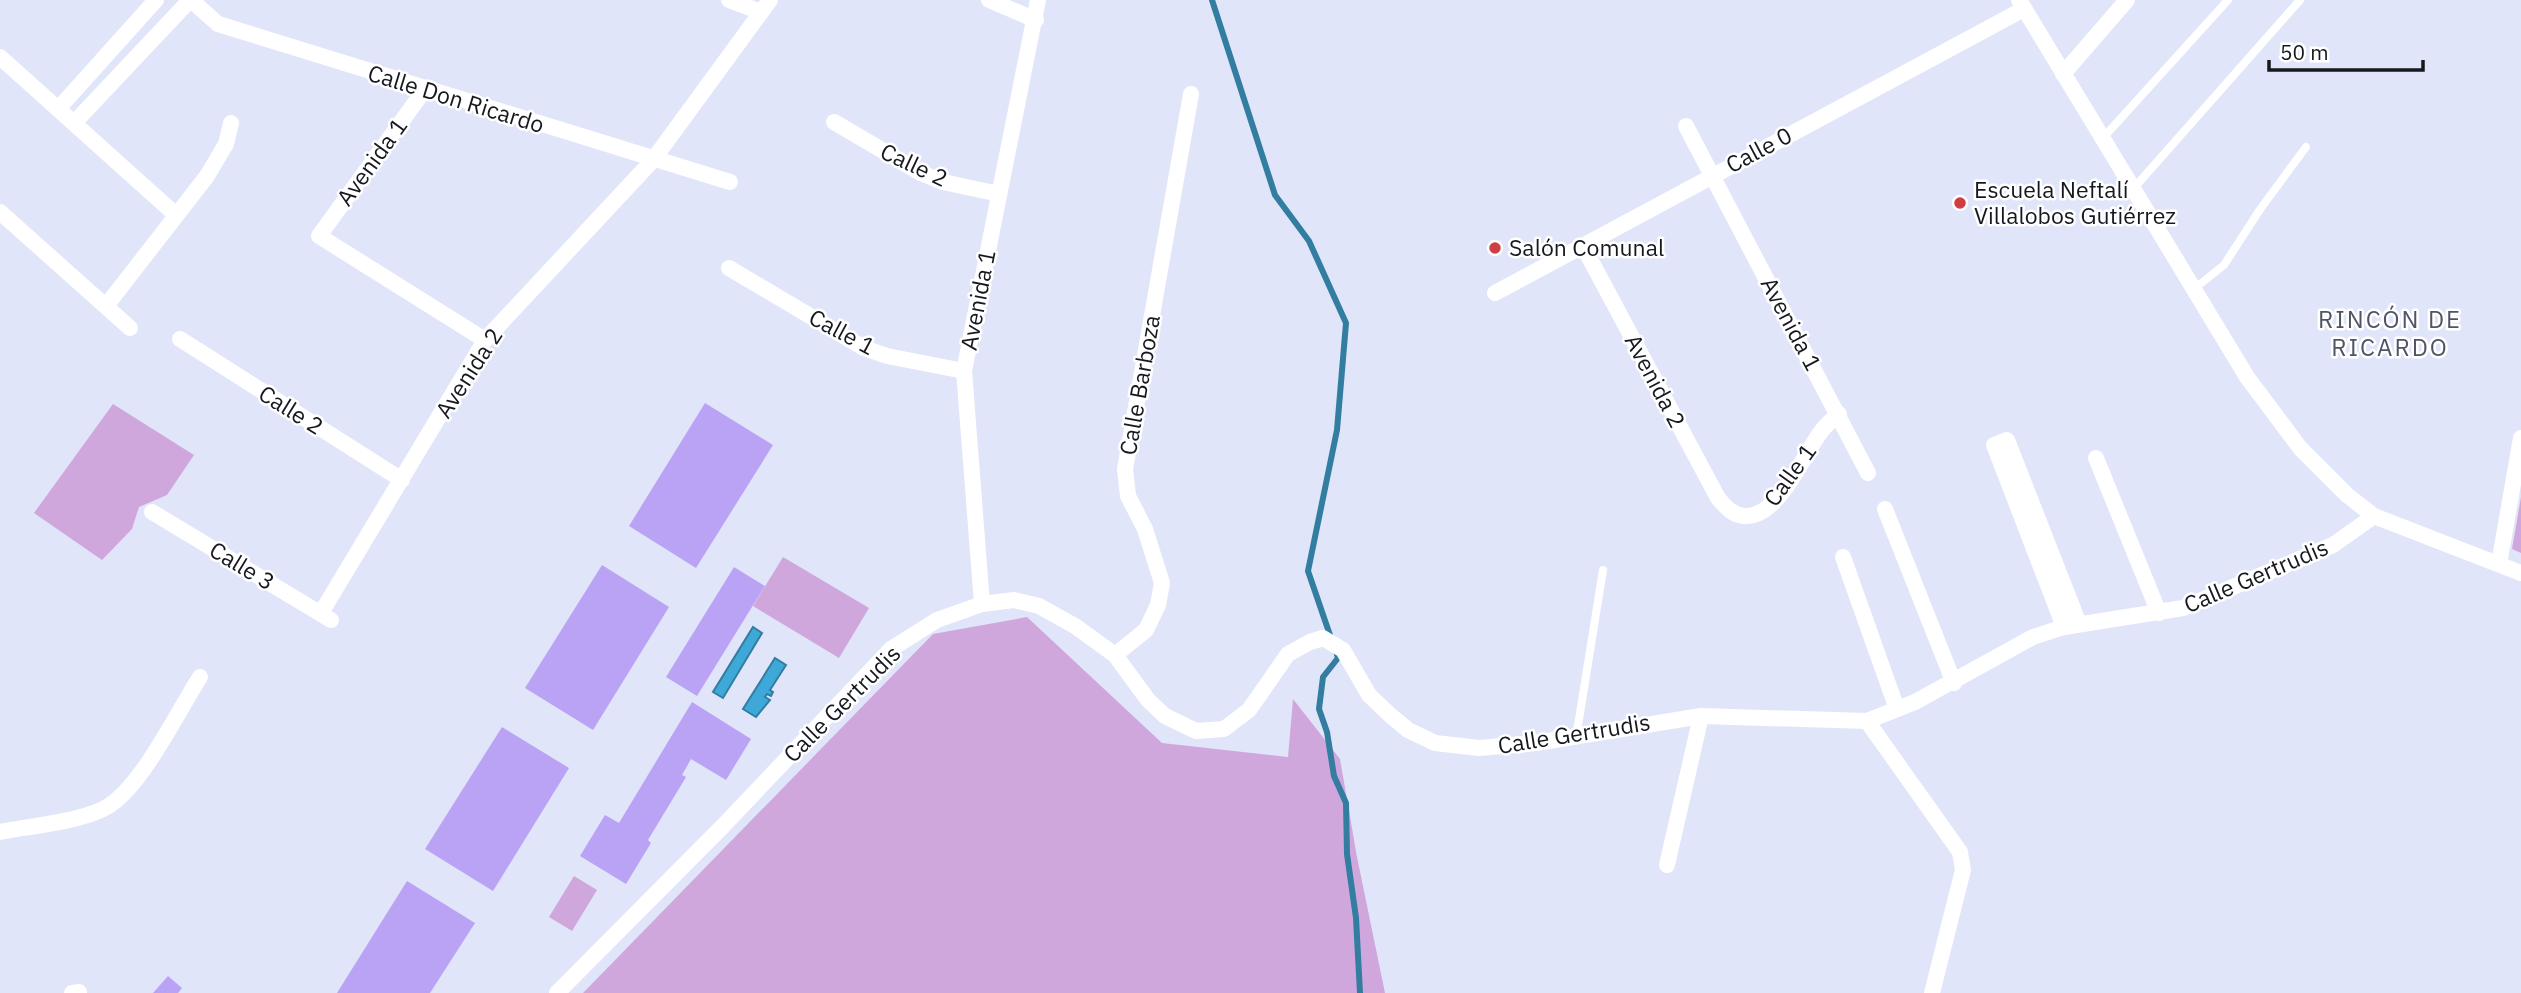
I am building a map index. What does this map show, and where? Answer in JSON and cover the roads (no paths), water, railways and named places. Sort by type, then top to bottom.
[{"type":"street","points":[[58,109],[156,0]]},
{"type":"street","points":[[74,123],[190,0]]},
{"type":"street","name":"Calle Don Ricardo","points":[[190,0],[218,24],[730,182]]},
{"type":"street","points":[[729,0],[765,6]]},
{"type":"street","points":[[989,0],[1036,20]]},
{"type":"street","name":"Avenida 1","points":[[982,604],[964,371],[1038,0]]},
{"type":"street","points":[[2063,74],[2127,0]]},
{"type":"street","points":[[2022,4],[2247,377],[2300,448],[2347,495],[2374,516],[2521,573]]},
{"type":"street","name":"Calle 0","points":[[1495,293],[2022,4]]},
{"type":"street","name":"Avenida 2","points":[[326,617],[402,480],[485,340],[653,160],[765,6]]},
{"type":"street","points":[[0,57],[176,215]]},
{"type":"street","name":"Avenida 1","points":[[425,89],[319,236],[485,340]]},
{"type":"street","name":"Calle Barboza","points":[[1115,655],[1146,630],[1158,605],[1162,583],[1145,529],[1128,496],[1125,469],[1191,94]]},
{"type":"street","name":"Calle 2","points":[[834,122],[921,173],[943,182],[999,194]]},
{"type":"street","points":[[106,306],[207,176],[226,144],[231,123]]},
{"type":"street","name":"Avenida 1","points":[[1686,126],[1868,473]]},
{"type":"street","points":[[0,212],[131,328]]},
{"type":"street","name":"Avenida 2","points":[[1583,246],[1718,498],[1732,513]]},
{"type":"street","name":"Calle 1","points":[[729,268],[864,348],[887,356],[964,371]]},
{"type":"street","name":"Calle 2","points":[[180,340],[402,480]]},
{"type":"street","name":"Calle 1","points":[[1732,513],[1745,516],[1763,512],[1784,491],[1823,430],[1839,414]]},
{"type":"street","points":[[2499,564],[2521,438]]},
{"type":"street","points":[[2007,440],[2071,626],[1994,445],[2007,440]]},
{"type":"street","points":[[2096,458],[2159,613]]},
{"type":"street","points":[[1885,509],[1954,682]]},
{"type":"street","name":"Calle 3","points":[[152,512],[326,617]]},
{"type":"street","name":"Calle Gertrudis","points":[[557,993],[723,826],[891,649],[937,620],[982,604],[1014,600],[1039,606],[1075,626],[1115,655],[1148,700],[1165,716],[1196,731],[1224,729],[1249,710],[1283,661],[1296,649],[1323,638],[1343,650],[1369,695],[1408,730],[1435,743],[1479,748],[1576,738],[1701,716],[1867,721],[1954,682],[2033,637],[2071,626],[2183,608],[2333,545],[2374,516]]},
{"type":"street","points":[[1843,557],[1897,709]]},
{"type":"street","points":[[0,832],[88,815],[109,806],[134,785],[200,677]]},
{"type":"street","points":[[1667,865],[1701,716]]},
{"type":"street","points":[[1867,721],[1960,852],[1963,861],[1932,993]]},
{"type":"lane","points":[[2103,138],[2228,0]]},
{"type":"lane","points":[[2134,188],[2300,0]]},
{"type":"lane","points":[[2194,289],[2224,265],[2261,208],[2306,147]]},
{"type":"lane","points":[[1576,738],[1604,570]]},
{"type":"water","points":[[753,627],[762,633],[723,698],[713,692]]},
{"type":"water","points":[[775,658],[786,665],[770,690],[773,692],[771,696],[767,694],[765,697],[770,700],[756,717],[743,709]]},
{"type":"waterway","points":[[1212,0],[1275,195],[1309,241],[1346,323],[1337,430],[1308,571],[1332,641]]},
{"type":"waterway","points":[[1336,651],[1338,658],[1323,677],[1319,709],[1327,732],[1334,776],[1346,803],[1347,854],[1356,918],[1360,993]]},
{"type":"place","name":"Escuela Neftalí Villalobos Gutiérrez","points":[[1960,203]]},
{"type":"place","name":"Salón Comunal","points":[[1495,248]]},
{"type":"district","name":"RINCÓN DE RICARDO","points":[[2390,334]]}]
